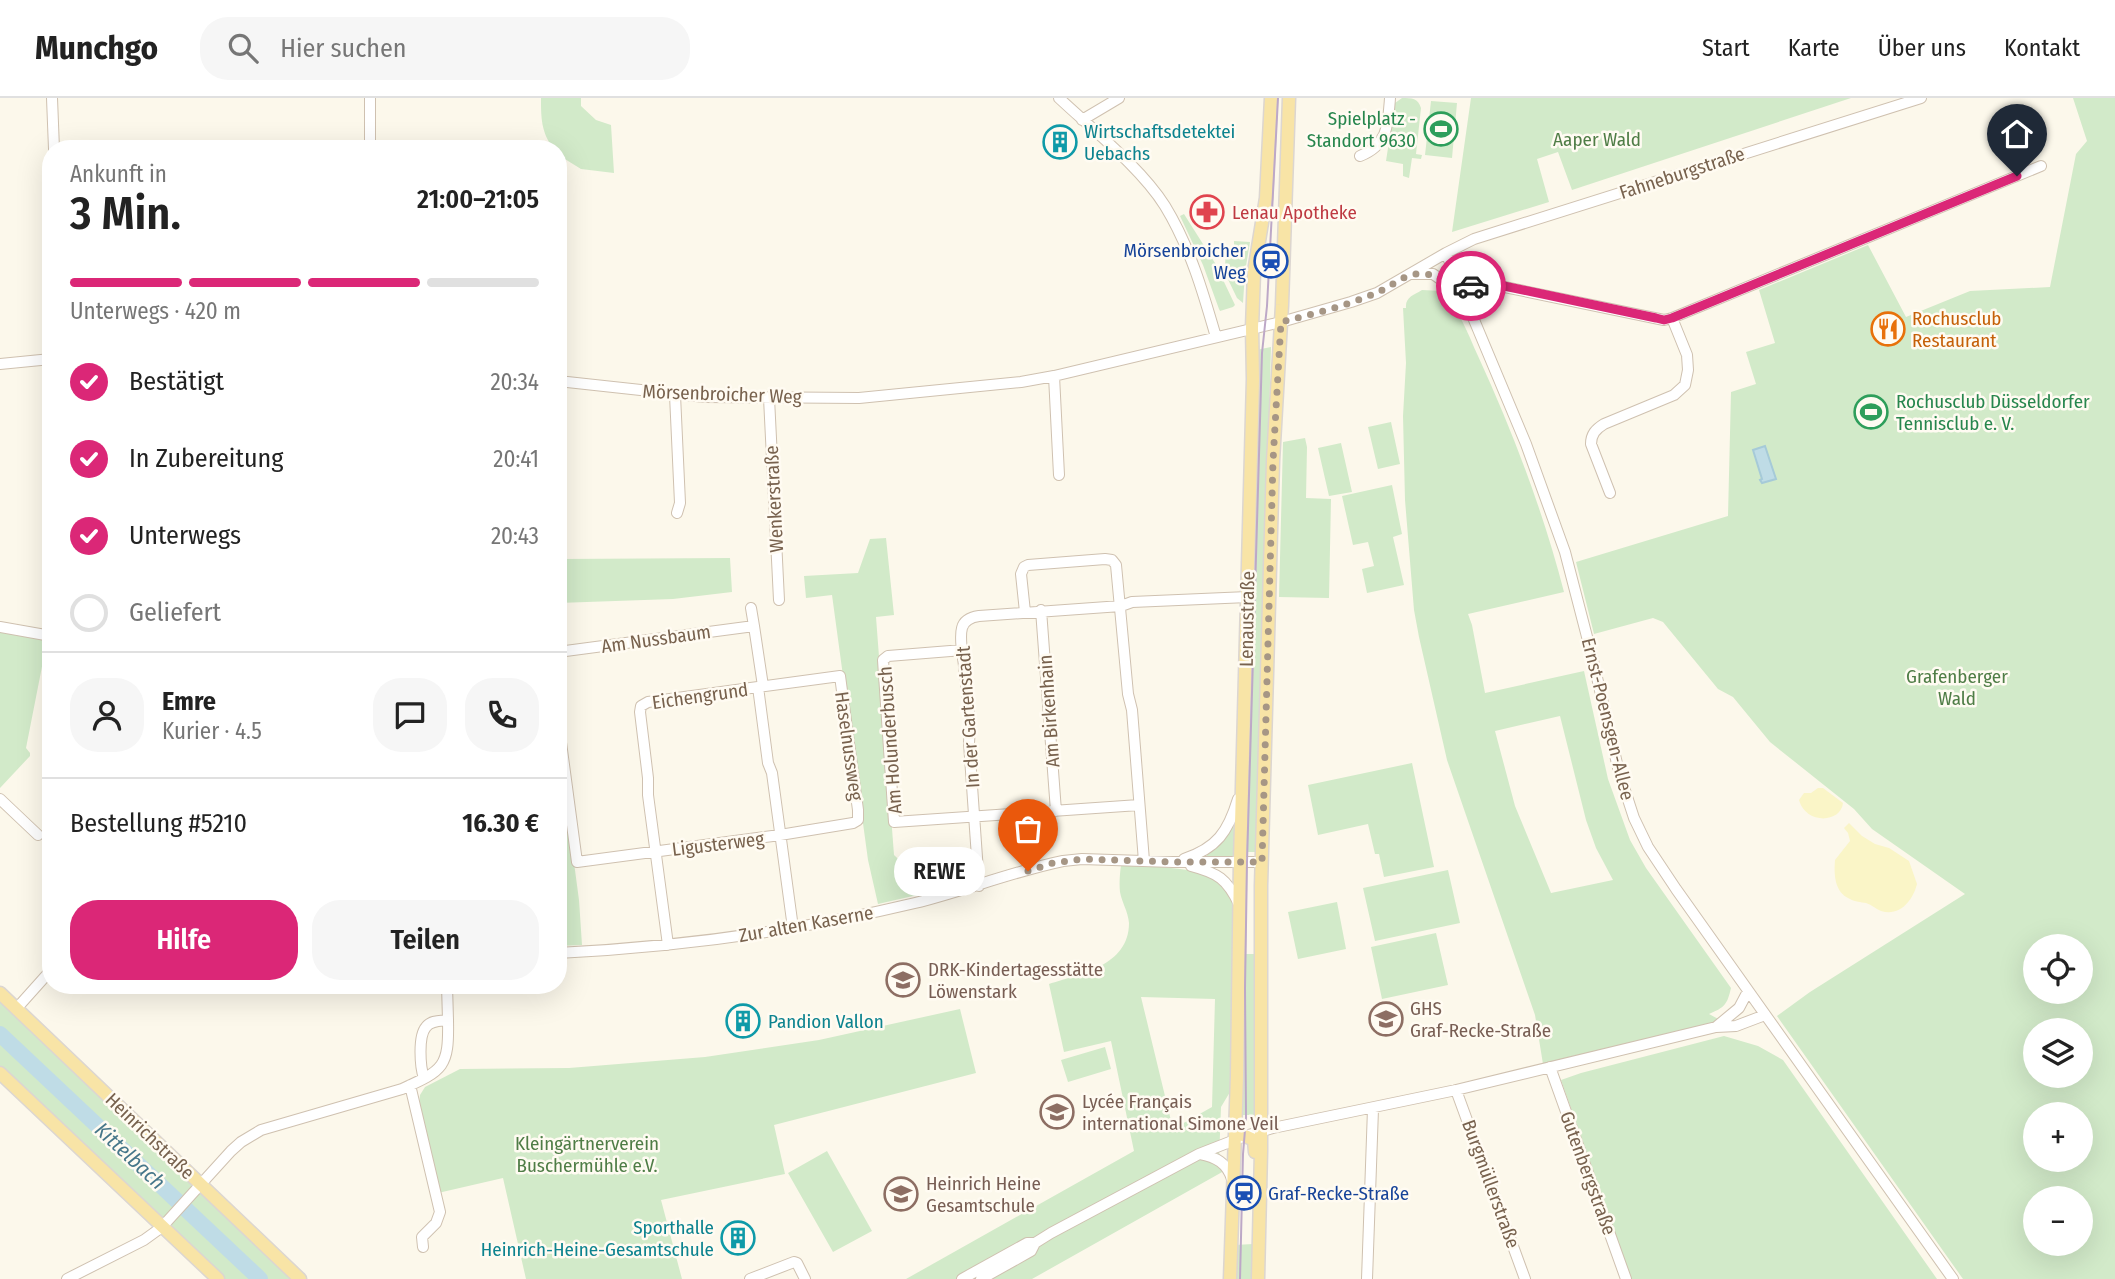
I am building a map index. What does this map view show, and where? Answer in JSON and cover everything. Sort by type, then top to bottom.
[{"type":"main road","name":"Lenaustraße","points":[[1230,1279],[1232,1180],[1239,1138],[1239,905],[1253,379],[1252,328],[1254,273],[1267,189],[1271,98]]},
{"type":"main road","name":"Lenaustraße","points":[[1259,1169],[1262,862],[1273,461],[1289,98]]},
{"type":"main road","name":"Heinrichstraße","points":[[0,993],[300,1279]]},
{"type":"main road","points":[[0,1073],[218,1279]]},
{"type":"main road","points":[[1239,1138],[1252,1138],[1255,1143],[1255,1161],[1259,1169],[1258,1279]]},
{"type":"street","points":[[52,98],[54,140]]},
{"type":"street","points":[[370,98],[370,140]]},
{"type":"street","points":[[1059,98],[1142,177],[1165,206],[1189,251],[1216,337]]},
{"type":"street","points":[[1082,120],[1119,98]]},
{"type":"street","points":[[1360,156],[1372,151],[1382,141],[1390,98]]},
{"type":"street","name":"Fahneburgstraße","points":[[1446,253],[1485,235],[1921,98]]},
{"type":"street","points":[[1411,274],[1433,274],[1453,288],[1461,289],[1485,282],[1664,320],[2041,166]]},
{"type":"street","name":"Mörsenbroicher Weg","points":[[567,382],[675,395],[859,398],[1021,382],[1281,322],[1351,302],[1377,293],[1446,253]]},
{"type":"street","name":"Ernst-Poensgen-Allee","points":[[1446,253],[1530,454],[1564,552],[1590,647],[1619,772],[1641,834],[1659,864],[1953,1279]]},
{"type":"street","points":[[1610,493],[1591,443],[1592,437],[1604,424],[1674,395],[1685,385],[1687,355],[1672,318]]},
{"type":"street","points":[[0,364],[42,360]]},
{"type":"street","points":[[1054,376],[1059,475]]},
{"type":"street","points":[[675,395],[680,503],[677,513]]},
{"type":"street","name":"Wenkerstraße","points":[[769,398],[779,600]]},
{"type":"street","points":[[1025,612],[1021,574],[1024,567],[1032,564],[1105,559],[1112,560],[1116,565],[1144,861]]},
{"type":"street","name":"In der Gartenstadt","points":[[979,886],[969,743],[970,713],[962,628],[968,620],[979,616],[1041,610],[1121,606],[1132,602],[1248,597]]},
{"type":"street","points":[[751,608],[760,687]]},
{"type":"street","name":"Am Birkenhain","points":[[1041,610],[1056,811]]},
{"type":"street","name":"Am Nussbaum","points":[[567,651],[754,626]]},
{"type":"street","points":[[0,627],[42,634]]},
{"type":"street","name":"Am Holunderbusch","points":[[963,650],[885,657],[883,676],[894,822],[974,816]]},
{"type":"street","name":"Haselnussweg","points":[[760,687],[840,676],[858,820],[846,826],[780,835]]},
{"type":"street","name":"Eichengrund","points":[[668,945],[640,712],[641,706],[648,702],[760,687],[793,928]]},
{"type":"street","name":"Zur alten Kaserne","points":[[1173,862],[1202,853],[1223,834],[1233,816],[1243,783]]},
{"type":"street","points":[[567,787],[577,862],[656,852]]},
{"type":"street","points":[[0,799],[38,835]]},
{"type":"street","points":[[974,816],[1139,805]]},
{"type":"street","name":"Ligusterweg","points":[[656,852],[780,835]]},
{"type":"street","name":"Zur alten Kaserne","points":[[567,952],[668,945],[793,928],[899,906],[1063,861],[1262,862]]},
{"type":"street","name":"Zur alten Kaserne","points":[[1173,862],[1219,876],[1231,888],[1239,905]]},
{"type":"street","points":[[16,1009],[42,980]]},
{"type":"street","points":[[1716,1027],[1734,1014],[1748,990]]},
{"type":"street","points":[[67,1279],[144,1240],[162,1227],[241,1142],[261,1130],[410,1085],[437,1071],[449,1048],[447,994]]},
{"type":"street","points":[[981,1279],[1031,1251],[1035,1243],[1051,1233],[1199,1154],[1239,1138],[1456,1090],[1716,1027],[1736,1026],[1765,1015]]},
{"type":"street","points":[[424,1078],[420,1069],[422,1034],[429,1024],[448,1020]]},
{"type":"street","name":"Gutenbergstraße","points":[[1550,1067],[1626,1279]]},
{"type":"street","points":[[410,1085],[440,1212],[436,1223],[422,1237],[424,1247]]},
{"type":"street","name":"Burgmüllerstraße","points":[[1456,1090],[1525,1279]]},
{"type":"street","points":[[1367,1279],[1373,1109]]},
{"type":"street","points":[[1199,1154],[1221,1162],[1230,1171],[1232,1180]]},
{"type":"street","points":[[962,1279],[1027,1243],[1035,1243]]},
{"type":"street","points":[[750,1279],[794,1262],[805,1279]]},
{"type":"green space","points":[[541,98],[581,98],[581,106],[596,120],[611,125],[614,173],[581,169],[567,160],[567,140],[548,140],[542,118]]},
{"type":"green space","points":[[1402,98],[1414,99],[1421,108],[1416,154],[1422,155],[1421,159],[1412,158],[1409,178],[1403,176],[1403,164],[1386,161],[1395,103]]},
{"type":"green space","name":"Aaper Wald","points":[[1471,98],[1851,98],[1572,190],[1558,152],[1537,159],[1549,202],[1452,232]]},
{"type":"green space","name":"Grafenberger Wald","points":[[2073,98],[2115,98],[2115,1279],[1963,1279],[1777,1016],[1810,992],[1965,894],[1872,829],[1854,809],[1770,742],[1733,697],[1718,689],[1663,622],[1653,618],[1594,634],[1576,562],[1728,516],[1731,392],[1756,384],[1746,352],[1775,343],[1759,290],[1868,245],[1906,317],[1970,291],[2050,287],[2076,154],[2087,141]]},
{"type":"green space","name":"Spielplatz - Standort 9630","points":[[1431,101],[1457,103],[1452,158],[1425,155]]},
{"type":"green space","points":[[1184,214],[1215,263],[1235,305],[1233,307],[1220,311],[1203,265],[1180,216]]},
{"type":"green space","points":[[1234,241],[1250,242],[1243,303],[1237,298],[1223,269],[1226,249],[1234,249]]},
{"type":"green space","points":[[1422,290],[1442,291],[1463,322],[1526,472],[1564,592],[1468,614],[1485,693],[1584,671],[1608,779],[1630,840],[1646,868],[1731,988],[1724,1005],[1709,1014],[1722,1021],[1543,1064],[1535,1015],[1447,760],[1414,610],[1405,500],[1403,416],[1406,363],[1403,308],[1406,308],[1413,295]],"holes":[[[1560,716],[1586,820],[1596,848],[1613,880],[1551,893],[1515,806],[1495,731]]]},
{"type":"green space","points":[[1271,347],[1257,852],[1245,852],[1256,350]]},
{"type":"green space","points":[[1391,422],[1400,464],[1378,469],[1368,427]]},
{"type":"green space","points":[[1305,438],[1306,498],[1331,499],[1329,598],[1279,597],[1283,442]]},
{"type":"green space","points":[[1341,443],[1352,492],[1329,496],[1318,448]]},
{"type":"green space","points":[[1392,485],[1402,534],[1393,537],[1404,585],[1367,593],[1362,569],[1374,566],[1368,542],[1353,545],[1342,496]]},
{"type":"green space","points":[[886,538],[894,615],[876,617],[894,855],[928,887],[926,893],[878,904],[868,860],[832,595],[806,598],[804,576],[858,573],[870,539]]},
{"type":"green space","points":[[730,558],[732,592],[673,599],[567,603],[567,559]]},
{"type":"green space","points":[[0,627],[42,635],[42,667],[26,748],[30,756],[0,788]]},
{"type":"green space","points":[[1412,763],[1434,867],[1384,877],[1368,824],[1318,835],[1308,785]]},
{"type":"green space","points":[[567,810],[579,900],[582,945],[567,946]]},
{"type":"green space","points":[[1238,819],[1237,856],[1230,859],[1207,858],[1207,854]]},
{"type":"green space","points":[[1121,865],[1171,868],[1210,875],[1224,886],[1234,900],[1230,1092],[1221,1107],[1219,1160],[1224,1171],[1032,1279],[906,1279],[1134,1151],[1111,1041],[1064,1052],[1049,984],[1101,966],[1121,949],[1127,938],[1129,923],[1120,892]],"holes":[[[1141,997],[1215,999],[1212,1107],[1173,1129]]]},
{"type":"green space","points":[[1448,870],[1460,923],[1375,941],[1363,888]]},
{"type":"green space","points":[[1337,902],[1346,949],[1298,959],[1288,912]]},
{"type":"green space","points":[[1436,933],[1448,985],[1382,999],[1371,947]]},
{"type":"green space","points":[[1242,954],[1254,954],[1255,964],[1256,1115],[1242,1115]]},
{"type":"green space","points":[[0,995],[298,1279],[220,1279],[0,1071]]},
{"type":"green space","name":"Kleingärtnerverein Buschermühle e.V.","points":[[960,1009],[976,1073],[774,1125],[785,1174],[661,1200],[682,1279],[526,1279],[503,1178],[438,1193],[419,1105],[420,1095],[425,1087],[460,1069],[569,1068],[705,1057],[819,1040]]},
{"type":"green space","points":[[1724,1036],[1758,1046],[1783,1060],[1937,1279],[1631,1279],[1561,1080]]},
{"type":"green space","points":[[1105,1047],[1111,1069],[1068,1082],[1061,1060]]},
{"type":"green space","points":[[827,1151],[872,1231],[833,1252],[788,1173]]},
{"type":"green space","points":[[1253,1244],[1253,1279],[1234,1279],[1235,1245]]},
{"type":"sand","points":[[1823,788],[1843,803],[1841,810],[1823,818],[1809,814],[1799,800],[1804,793],[1811,793]]},
{"type":"sand","points":[[1849,823],[1862,836],[1909,861],[1917,884],[1905,906],[1894,912],[1881,911],[1850,899],[1841,892],[1835,877],[1835,860],[1850,841],[1844,828]]},
{"type":"water","points":[[1765,446],[1776,479],[1762,483],[1753,450]]},
{"type":"waterway","name":"Kittelbach","points":[[0,1034],[260,1279]]},
{"type":"tram line","points":[[1240,1279],[1246,1118],[1247,862],[1262,353],[1278,98]]},
{"type":"way so far","points":[[1028,871],[1053,863],[1082,859],[1262,862],[1273,461],[1281,322],[1377,293],[1411,274],[1433,274],[1453,288],[1471,286]]},
{"type":"place","name":"Spielplatz - Standort 9630","points":[[1441,129]]},
{"type":"place","name":"Wirtschaftsdetektei Uebachs","points":[[1060,142]]},
{"type":"place","name":"Lenau Apotheke","points":[[1207,212]]},
{"type":"place","name":"Mörsenbroicher Weg","points":[[1271,261]]},
{"type":"place","name":"Rochusclub Restaurant","points":[[1888,329]]},
{"type":"place","name":"Rochusclub Düsseldorfer Tennisclub e. V.","points":[[1871,412]]},
{"type":"place","name":"REWE","points":[[1028,871]]},
{"type":"place","name":"DRK-Kindertagesstätte Löwenstark","points":[[903,980]]},
{"type":"place","name":"GHS Graf-Recke-Straße","points":[[1386,1019]]},
{"type":"place","name":"Pandion Vallon","points":[[743,1021]]},
{"type":"place","name":"Lycée Français international Simone Veil","points":[[1057,1112]]},
{"type":"place","name":"Graf-Recke-Straße","points":[[1244,1193]]},
{"type":"place","name":"Heinrich Heine Gesamtschule","points":[[901,1194]]},
{"type":"place","name":"Sporthalle Heinrich-Heine-Gesamtschule","points":[[738,1238]]},
{"type":"route","points":[[1471,286],[1485,282],[1664,320],[2017,176]]}]
